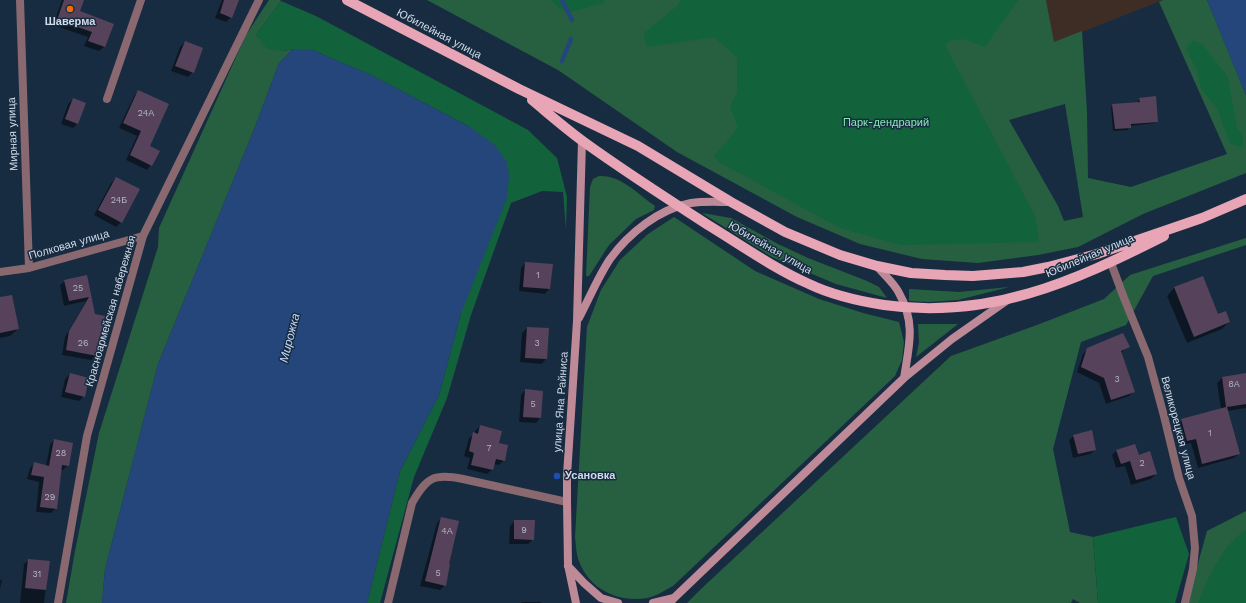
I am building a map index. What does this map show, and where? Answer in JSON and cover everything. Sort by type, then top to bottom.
[{"type":"main road","name":"Юбилейная улица","points":[[347,0],[519,89],[638,146],[731,202],[785,232],[840,255],[877,266],[911,273],[945,275],[992,275],[1023,272],[1048,268],[1097,254],[1202,218]]},
{"type":"main road","name":"Юбилейная улица","points":[[519,89],[582,141],[679,206],[776,267],[810,285],[845,298],[907,308],[971,306],[1010,299],[1053,286],[1111,263],[1202,218],[1246,199]]},
{"type":"street","name":"Мирная улица","points":[[20,0],[29,268]]},
{"type":"street","points":[[107,99],[141,0]]},
{"type":"street","name":"Красноармейская набережная","points":[[58,603],[87,436],[143,236],[259,0]]},
{"type":"street","name":"улица Яна Райниса","points":[[576,603],[568,565],[567,475],[577,321],[582,141]]},
{"type":"street","name":"улица Яна Райниса","points":[[577,321],[607,265],[623,245],[649,222],[663,213],[679,206],[702,202],[731,202]]},
{"type":"street","name":"Полковая улица","points":[[0,272],[29,268],[143,236]]},
{"type":"street","name":"Великорецкая улица","points":[[1111,263],[1148,357],[1179,478],[1192,516],[1195,548],[1193,569],[1185,603]]},
{"type":"street","points":[[877,266],[899,291],[907,308],[911,327],[904,378]]},
{"type":"street","points":[[653,603],[672,600],[904,378],[952,339],[1010,299]]},
{"type":"street","points":[[388,603],[412,503],[426,483],[436,476],[446,475],[567,502]]},
{"type":"street","points":[[568,565],[584,583],[601,598],[618,603]]},
{"type":"shaded area","points":[[1046,0],[1163,0],[1054,43]]},
{"type":"green space","points":[[269,0],[281,1],[256,35],[283,51],[293,49],[279,63],[255,127],[158,364],[105,569],[102,603],[66,603],[99,433],[158,247],[159,228],[246,35]]},
{"type":"green space","name":"Парк-дендрарий","points":[[427,0],[1046,0],[1054,42],[1082,31],[1087,112],[1088,178],[1131,187],[1227,154],[1159,2],[1163,0],[1207,0],[1246,95],[1246,173],[1143,214],[1078,247],[1038,255],[978,263],[922,259],[860,244],[797,217],[677,152],[558,70]],"holes":[[[1065,104],[1083,217],[1064,221],[1058,206],[1009,120]]]},
{"type":"green space","points":[[552,0],[605,0],[604,3],[567,13],[554,4]]},
{"type":"green space","name":"Парк-дендрарий","points":[[682,0],[1018,0],[985,47],[963,39],[951,40],[945,45],[1035,216],[1039,242],[901,245],[840,228],[719,162],[714,156],[738,128],[730,106],[737,93],[737,57],[714,37],[648,47],[643,34],[676,7]]},
{"type":"green space","points":[[281,1],[316,16],[528,130],[557,158],[567,197],[566,229],[563,192],[542,191],[511,203],[471,315],[447,398],[414,477],[380,603],[367,603],[400,471],[439,395],[461,313],[470,127],[371,75],[310,49],[293,49],[283,51],[267,49],[256,35]]},
{"type":"green space","points":[[1194,41],[1203,45],[1228,77],[1237,128],[1243,136],[1243,147],[1230,144],[1217,108],[1201,89],[1197,70],[1187,51],[1188,45]]},
{"type":"green space","points":[[599,176],[622,182],[655,206],[654,210],[636,219],[609,245],[589,276],[586,276],[590,187],[593,179]]},
{"type":"green space","points":[[702,213],[731,218],[778,244],[808,258],[879,287],[887,298],[836,284],[772,257]]},
{"type":"green space","points":[[674,217],[755,271],[819,299],[863,313],[899,322],[904,342],[902,360],[895,376],[673,586],[657,595],[650,597],[636,599],[626,598],[615,596],[597,586],[584,571],[579,561],[577,552],[575,537],[587,327],[601,290],[620,260],[648,234]]},
{"type":"green space","points":[[1246,238],[1246,245],[1153,276],[1126,325],[1081,342],[1053,449],[1070,532],[1093,537],[1098,603],[1080,603],[1073,599],[1071,603],[687,603],[951,356],[1104,299],[1130,275]]},
{"type":"green space","points":[[1009,287],[958,300],[928,302],[909,301],[909,289],[959,292]]},
{"type":"green space","points":[[918,324],[958,324],[916,357],[919,343]]},
{"type":"green space","points":[[1246,511],[1246,603],[1187,603],[1207,531]]},
{"type":"green space","points":[[1176,517],[1189,554],[1175,603],[1098,603],[1093,537]]},
{"type":"green space","points":[[1246,530],[1246,603],[1198,603],[1217,562],[1238,535]]},
{"type":"water","points":[[1207,0],[1246,0],[1246,95]]},
{"type":"water","name":"Мирожка","points":[[293,49],[310,49],[371,75],[470,127],[495,145],[507,162],[509,176],[507,198],[461,313],[439,395],[400,471],[367,603],[102,603],[105,569],[158,364],[255,127],[279,63]]},
{"type":"building","points":[[64,0],[84,0],[80,11],[114,24],[105,47],[88,41],[92,32],[57,20]]},
{"type":"building","points":[[224,0],[239,0],[232,18],[220,13]]},
{"type":"building","points":[[185,41],[203,48],[194,73],[175,66]]},
{"type":"building","points":[[138,90],[169,104],[150,146],[160,151],[152,166],[130,155],[141,131],[123,123]]},
{"type":"building","points":[[1156,96],[1158,122],[1131,124],[1131,128],[1115,129],[1112,104],[1140,102],[1139,98]]},
{"type":"building","points":[[73,98],[86,103],[78,124],[65,119]]},
{"type":"building","points":[[116,177],[140,189],[122,223],[98,210]]},
{"type":"building","points":[[525,262],[553,264],[550,289],[523,287]]},
{"type":"building","points":[[87,275],[95,314],[105,316],[97,356],[66,350],[69,331],[89,297],[69,301],[64,280]]},
{"type":"building","points":[[1203,276],[1218,314],[1226,311],[1230,322],[1194,337],[1174,287]]},
{"type":"building","points":[[12,295],[19,329],[0,333],[0,297]]},
{"type":"building","points":[[527,327],[549,328],[547,359],[525,358]]},
{"type":"building","points":[[1123,333],[1130,347],[1121,351],[1135,392],[1111,400],[1104,378],[1081,367],[1087,348]]},
{"type":"building","points":[[70,373],[89,378],[85,397],[65,392]]},
{"type":"building","points":[[1246,373],[1246,404],[1227,407],[1240,454],[1202,464],[1196,439],[1187,441],[1181,419],[1226,407],[1222,377]]},
{"type":"building","points":[[525,389],[543,391],[541,418],[523,417]]},
{"type":"building","points":[[480,425],[502,431],[499,443],[508,445],[505,461],[496,459],[493,470],[471,465],[474,453],[469,451],[473,432],[478,434]]},
{"type":"building","points":[[1092,430],[1096,450],[1078,454],[1073,435]]},
{"type":"building","points":[[54,439],[73,443],[69,466],[62,465],[57,509],[40,507],[44,477],[31,475],[34,462],[49,466]]},
{"type":"building","points":[[1135,444],[1139,455],[1150,451],[1157,474],[1136,480],[1130,461],[1121,464],[1116,450]]},
{"type":"building","points":[[441,517],[459,521],[449,564],[446,586],[425,581]]},
{"type":"building","points":[[514,520],[535,520],[534,540],[514,539]]},
{"type":"building","points":[[28,559],[50,561],[46,590],[25,588]]},
{"type":"waterway","points":[[562,0],[572,20]]},
{"type":"waterway","points":[[562,61],[571,39]]},
{"type":"place","name":"Шаверма","points":[[70,9]]},
{"type":"place","name":"Усановка","points":[[557,476]]}]
